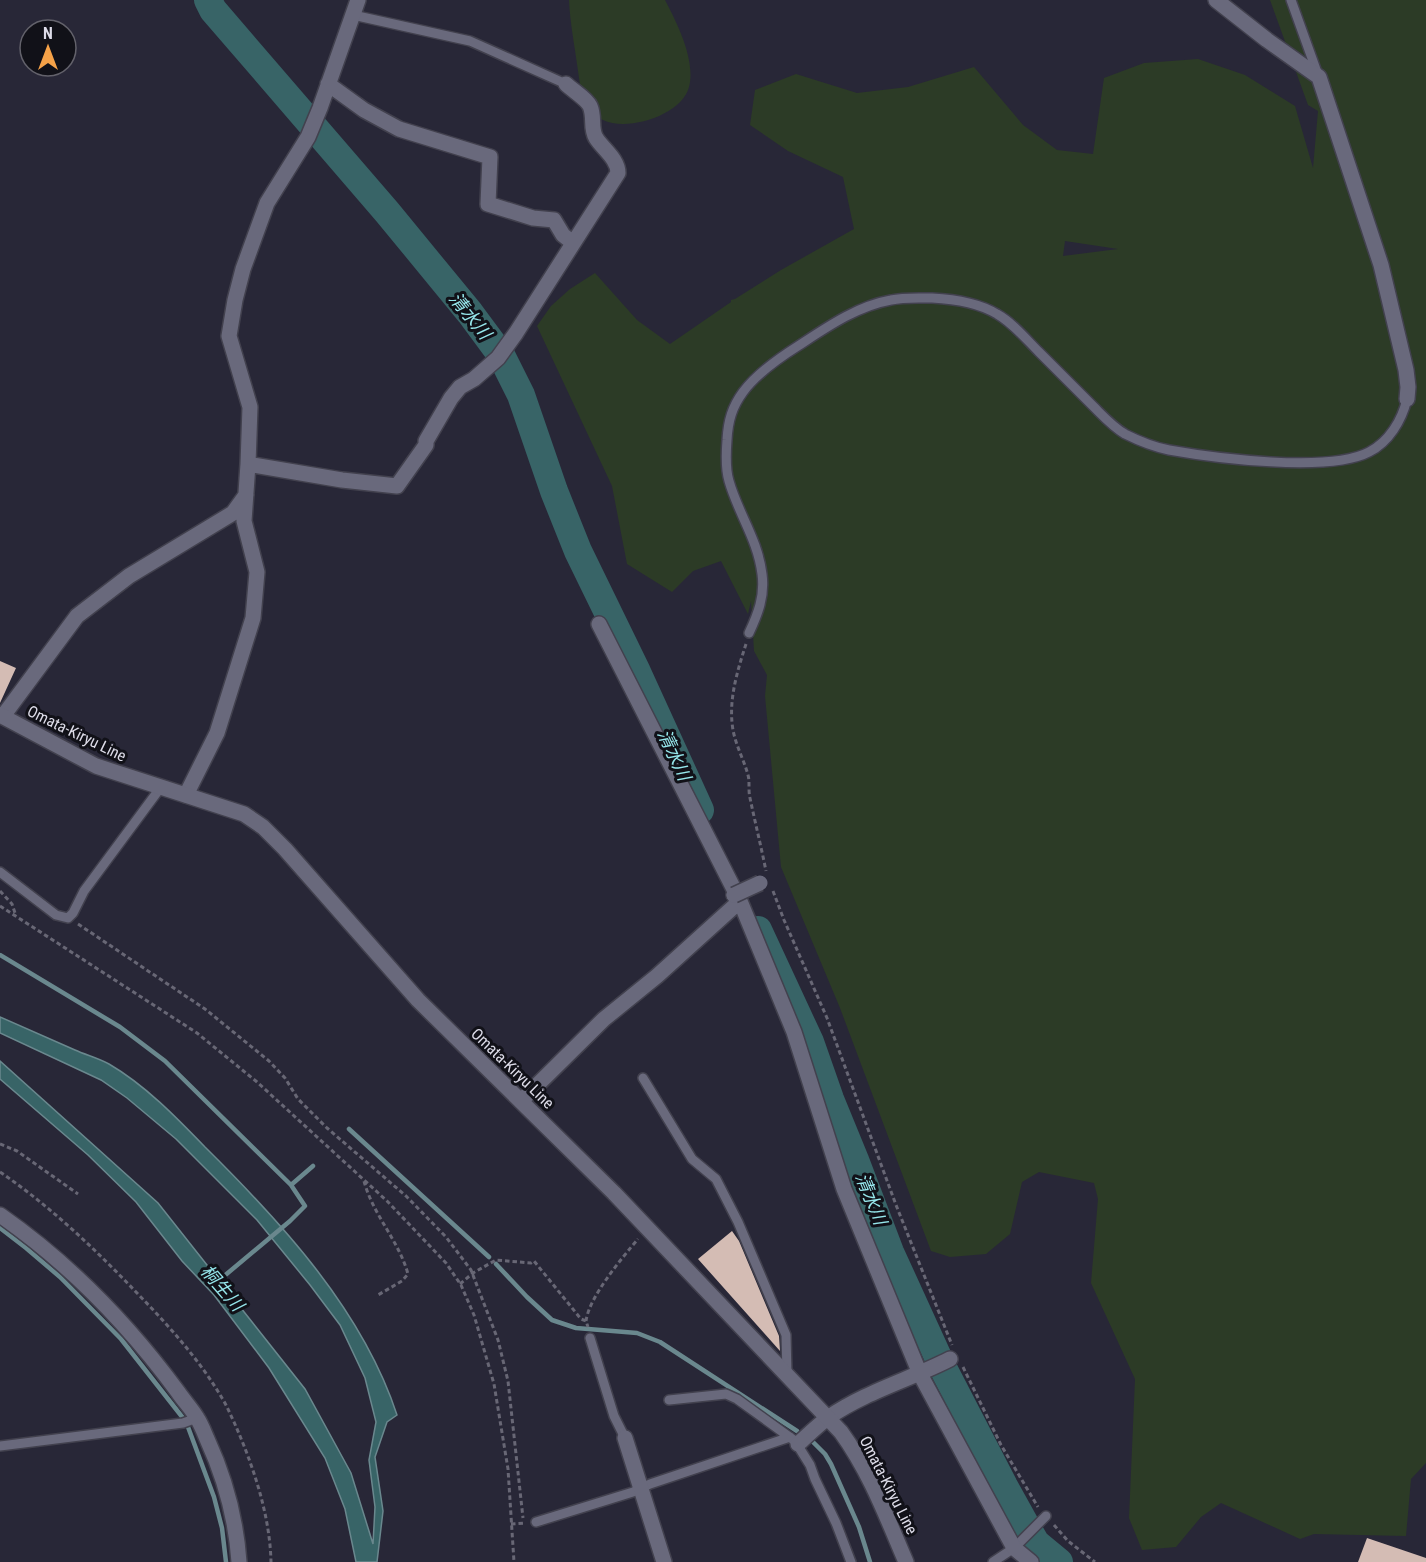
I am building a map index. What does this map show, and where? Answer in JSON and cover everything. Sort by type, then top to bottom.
[{"type":"street","points":[[1216,0],[1319,77],[1381,265],[1406,369],[1407,399]]},
{"type":"street","points":[[186,795],[217,733],[253,618],[257,572],[244,522],[250,407],[229,336],[235,300],[243,269],[267,203],[308,136],[356,7]]},
{"type":"street","points":[[328,84],[364,110],[399,129],[490,156],[488,204],[533,218],[554,220],[563,235],[573,243]]},
{"type":"street","points":[[248,464],[342,480],[397,486],[426,445],[426,441],[451,398],[460,387],[474,380],[498,358],[516,333],[618,173],[618,166],[592,131],[593,118],[590,105],[566,84]]},
{"type":"street","points":[[1,716],[77,616],[129,576],[233,513],[246,495]]},
{"type":"street","points":[[599,624],[737,898],[794,1032],[844,1189],[924,1372],[1018,1544],[1031,1562]]},
{"type":"street","name":"Omata-Kiryu Line","points":[[1,716],[96,766],[244,814],[263,827],[418,1000],[648,1229],[841,1432],[861,1462],[906,1562]]},
{"type":"street","points":[[520,1101],[604,1019],[657,976],[737,898],[764,881]]},
{"type":"street","points":[[0,1215],[55,1258],[120,1321],[164,1372],[224,1478],[237,1537],[239,1562]]},
{"type":"street","points":[[794,1441],[849,1405],[953,1357]]},
{"type":"street","points":[[625,1438],[664,1562]]},
{"type":"lane","points":[[1291,0],[1319,77]]},
{"type":"lane","points":[[356,7],[470,41],[566,84]]},
{"type":"lane","points":[[749,633],[760,608],[762,574],[753,538],[729,480],[726,460],[729,419],[745,388],[763,371],[839,320],[875,304],[892,299],[947,298],[975,305],[997,314],[1019,332],[1113,426],[1136,440],[1168,449],[1264,461],[1325,462],[1348,459],[1373,451],[1388,437],[1400,421],[1407,399]]},
{"type":"lane","points":[[0,872],[56,915],[68,918],[84,891],[162,787]]},
{"type":"lane","points":[[643,1078],[692,1160],[716,1179],[738,1222],[786,1335],[787,1374]]},
{"type":"lane","points":[[590,1338],[614,1416],[625,1438]]},
{"type":"lane","points":[[669,1400],[726,1394],[794,1441],[810,1465],[851,1562]]},
{"type":"lane","points":[[0,1446],[190,1421]]},
{"type":"lane","points":[[536,1522],[794,1441]]},
{"type":"lane","points":[[993,1562],[1018,1544],[1042,1519]]},
{"type":"path","points":[[749,633],[733,688],[733,728],[748,777],[764,881],[784,920],[827,1018],[953,1357],[1040,1509],[1042,1519],[1095,1562]]},
{"type":"path","points":[[0,891],[12,904],[15,915]]},
{"type":"path","points":[[0,906],[197,1033],[257,1082],[364,1179],[446,1263],[460,1284],[474,1315],[494,1384],[508,1468],[514,1562]]},
{"type":"path","points":[[68,918],[205,1009],[269,1061],[285,1078],[298,1099],[406,1196],[446,1237],[473,1273],[498,1340],[508,1381],[523,1523]]},
{"type":"path","points":[[0,1144],[17,1151],[78,1194]]},
{"type":"path","points":[[364,1179],[368,1196],[405,1262],[408,1274],[402,1281],[378,1295]]},
{"type":"path","points":[[590,1338],[586,1321],[589,1309],[618,1263],[648,1229]]},
{"type":"path","points":[[460,1284],[473,1273],[496,1260],[531,1263],[534,1261],[581,1319],[586,1321]]},
{"type":"path","points":[[511,1524],[516,1523]]},
{"type":"shaded area","points":[[569,0],[665,0],[680,31],[690,65],[689,87],[676,106],[653,118],[626,124],[614,123],[598,117],[587,104],[581,90]]},
{"type":"shaded area","points":[[1270,0],[1426,0],[1426,1463],[1411,1479],[1406,1536],[1314,1534],[1300,1539],[1221,1503],[1201,1517],[1176,1547],[1142,1550],[1129,1518],[1135,1379],[1091,1283],[1098,1199],[1094,1183],[1039,1172],[1022,1182],[1010,1234],[986,1254],[950,1257],[931,1251],[840,1008],[781,867],[765,696],[767,675],[754,651],[751,601],[748,614],[721,561],[693,571],[672,592],[627,564],[612,486],[537,326],[551,306],[570,289],[595,273],[637,320],[670,344],[731,300],[854,229],[843,177],[788,151],[750,125],[755,90],[796,74],[857,93],[908,87],[974,67],[1023,125],[1057,150],[1093,154],[1104,78],[1144,63],[1198,59],[1245,75],[1295,106],[1313,168],[1318,111],[1308,105]],"holes":[[[1065,241],[1118,249],[1063,256]]]},
{"type":"water","name":"桐生川","points":[[0,1017],[105,1062],[122,1072],[160,1102],[263,1206],[317,1270],[342,1305],[382,1377],[397,1415],[387,1422],[375,1457],[383,1511],[377,1562],[356,1562],[345,1509],[325,1458],[269,1368],[214,1295],[182,1261],[136,1202],[88,1155],[0,1079],[0,1061],[158,1203],[305,1389],[351,1473],[373,1544],[375,1507],[369,1460],[376,1422],[365,1378],[340,1325],[257,1220],[176,1139],[127,1098],[101,1080],[0,1033]]},
{"type":"building","points":[[0,661],[16,668],[0,703]]},
{"type":"building","points":[[732,1231],[739,1241],[779,1336],[780,1351],[698,1259]]},
{"type":"building","points":[[1367,1538],[1426,1558],[1426,1562],[1358,1562]]},
{"type":"waterway","name":"清水川","points":[[208,0],[213,10],[387,212],[470,313],[501,355],[521,395],[554,491],[578,551],[637,672],[700,810]]},
{"type":"waterway","name":"清水川","points":[[758,930],[810,1042],[890,1252],[943,1368],[1036,1543],[1059,1562]]},
{"type":"waterway","points":[[0,955],[120,1027],[165,1061],[291,1185],[313,1166]]},
{"type":"waterway","points":[[349,1129],[489,1257]]},
{"type":"waterway","name":"桐生川","points":[[217,1282],[305,1206],[291,1185]]},
{"type":"waterway","points":[[0,1228],[60,1277],[121,1339],[183,1418],[214,1497],[222,1528],[226,1562]]},
{"type":"waterway","points":[[496,1264],[552,1320],[576,1328],[637,1333],[660,1342],[797,1431]]},
{"type":"waterway","points":[[812,1441],[831,1464],[859,1527],[870,1562]]}]
